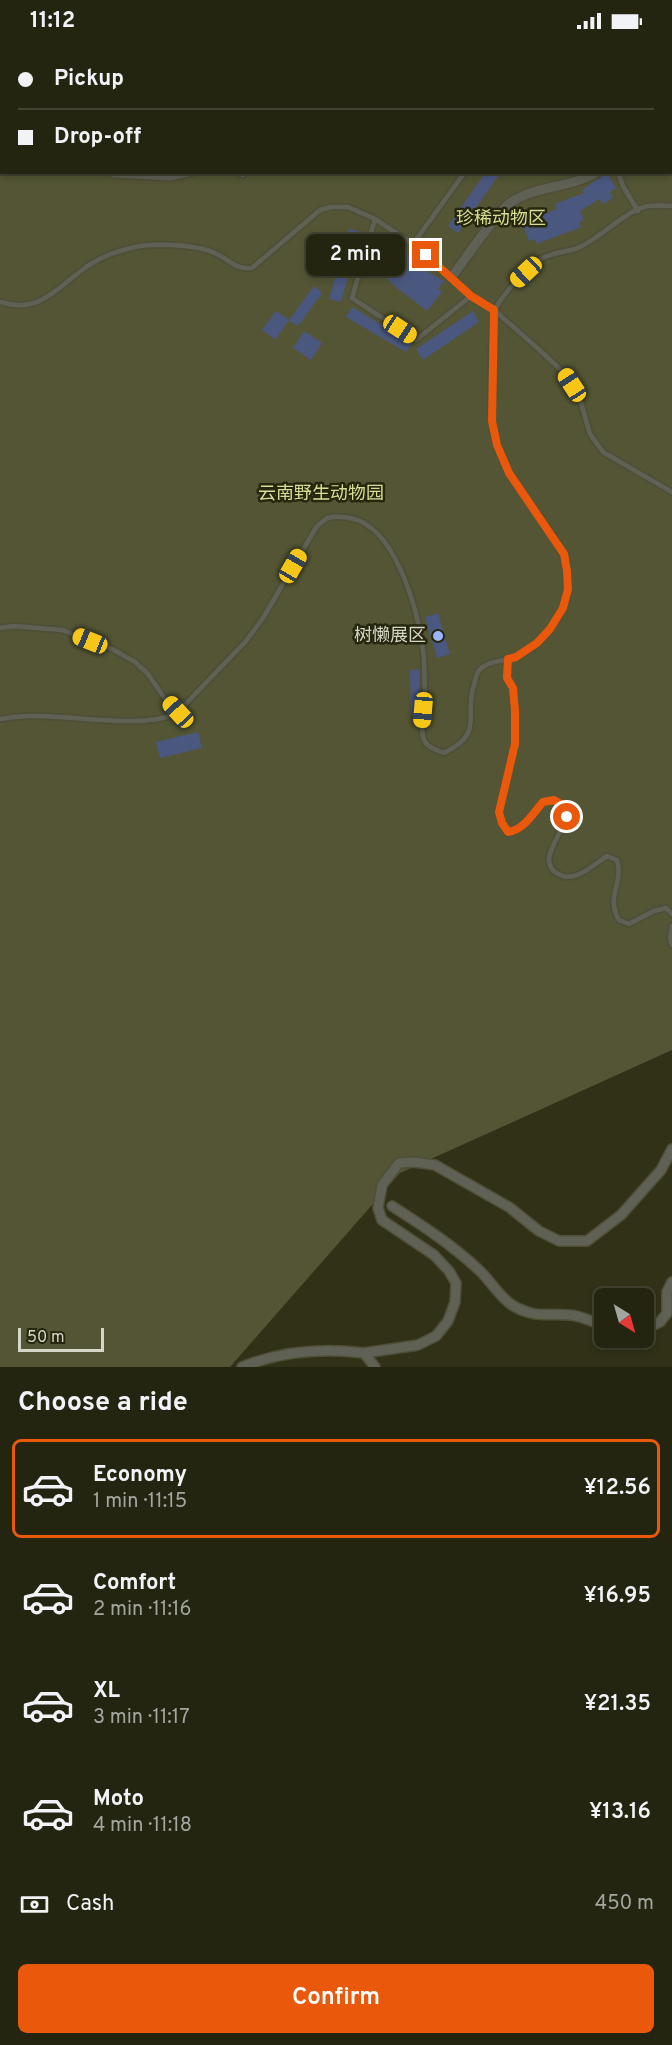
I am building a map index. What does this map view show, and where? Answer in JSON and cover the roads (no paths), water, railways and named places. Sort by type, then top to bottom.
[{"type":"street","points":[[451,278],[511,201],[528,194],[584,180],[594,174]]},
{"type":"street","points":[[242,1367],[261,1359],[314,1350],[364,1353],[418,1345],[436,1336],[448,1321],[455,1302],[456,1283],[449,1271],[434,1255],[382,1221],[378,1208],[382,1185],[399,1163],[414,1162],[435,1165],[509,1207],[539,1231],[559,1242],[587,1241],[621,1215],[661,1170],[672,1149]]},
{"type":"street","points":[[392,1206],[456,1250],[482,1273],[510,1304],[530,1314],[580,1316],[594,1322]]},
{"type":"street","points":[[654,1325],[660,1322],[667,1313],[667,1292],[672,1282]]},
{"type":"street","points":[[364,1353],[375,1367]]},
{"type":"lane","points":[[111,174],[171,178],[188,174]]},
{"type":"lane","points":[[413,244],[464,174]]},
{"type":"lane","points":[[619,174],[623,186],[638,210]]},
{"type":"lane","points":[[0,719],[28,716],[147,722],[168,718],[178,712],[246,641],[263,618],[317,526],[328,518],[357,520],[371,526],[386,542],[401,570],[415,614],[423,650],[425,695],[422,724],[424,740],[432,748],[444,753],[457,747],[467,737],[472,720],[471,694],[478,672],[491,663],[516,657],[537,643],[550,629],[563,608],[568,589],[564,554],[509,473],[497,445],[492,421],[494,310],[510,287],[542,258],[578,248],[648,206],[672,206]]},
{"type":"lane","points":[[0,302],[16,307],[33,304],[51,294],[91,264],[129,248],[164,244],[182,246],[213,252],[242,269],[252,268],[320,210],[331,207],[348,207],[375,219],[413,244],[471,296],[494,310],[565,374],[579,396],[590,434],[603,452],[672,492]]},
{"type":"lane","points":[[375,219],[352,298],[416,340],[471,296]]},
{"type":"lane","points":[[0,628],[14,626],[62,630],[112,649],[135,662],[148,674],[163,696],[178,712]]},
{"type":"lane","points":[[508,659],[507,678],[513,688],[515,711],[515,744],[499,812],[502,823],[508,832],[515,831],[543,802],[554,800],[564,806],[567,817],[551,851],[549,862],[554,872],[564,878],[576,876],[607,856],[617,860],[620,872],[613,897],[613,910],[619,920],[629,924],[654,911],[666,908],[672,914]]},
{"type":"lane","points":[[672,926],[670,938],[672,945]]},
{"type":"place","name":"树懒展区","points":[[438,636]]},
{"type":"park label","name":"珍稀动物区","points":[[501,219]]},
{"type":"park label","name":"云南野生动物园","points":[[321,494]]}]
